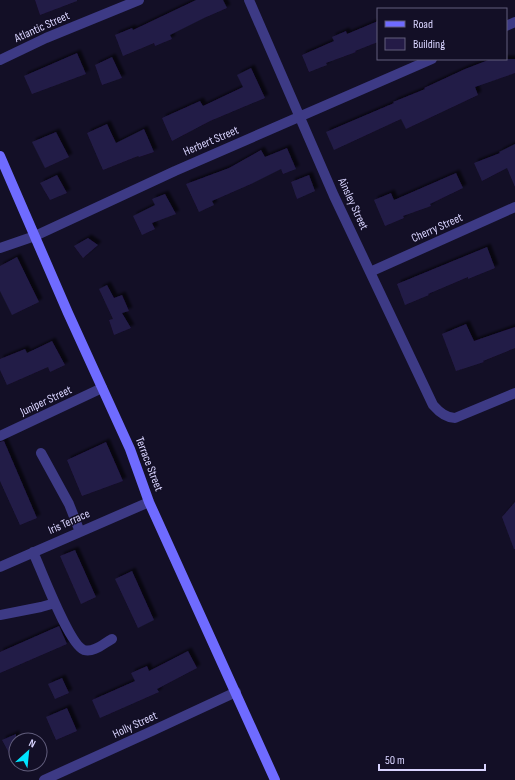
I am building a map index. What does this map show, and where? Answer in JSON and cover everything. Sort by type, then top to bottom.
[{"type":"street","name":"Atlantic Street","points":[[0,60],[46,38],[138,0]]},
{"type":"street","name":"Ainsley Street","points":[[250,0],[299,117],[433,405],[443,414],[455,418],[515,392]]},
{"type":"street","name":"Herbert Street","points":[[0,248],[35,236],[174,170],[430,60]]},
{"type":"street","name":"Terrace Street","points":[[0,156],[130,449],[149,502],[275,780]]},
{"type":"street","name":"Cherry Street","points":[[370,272],[515,207]]},
{"type":"street","name":"Juniper Street","points":[[0,436],[102,388]]},
{"type":"street","points":[[41,453],[69,504],[80,532]]},
{"type":"street","name":"Iris Terrace","points":[[0,567],[149,502]]},
{"type":"street","points":[[33,552],[55,603],[75,642],[83,650],[88,650],[97,648],[112,639]]},
{"type":"street","points":[[0,615],[55,603]]},
{"type":"street","name":"Holly Street","points":[[44,780],[236,692]]},
{"type":"building","points":[[35,0],[77,0],[77,1],[40,15]]},
{"type":"building","points":[[196,0],[223,0],[227,8],[170,35],[172,39],[155,46],[154,43],[123,56],[115,35],[132,28],[133,30]]},
{"type":"building","points":[[377,21],[377,42],[326,63],[327,65],[309,72],[302,55],[334,41],[332,37],[346,31],[347,34]]},
{"type":"building","points":[[77,53],[86,74],[32,94],[24,76]]},
{"type":"building","points":[[112,57],[122,78],[102,85],[95,65]]},
{"type":"building","points":[[515,59],[515,73],[475,87],[478,95],[406,129],[401,119],[334,150],[326,132],[425,89],[424,88],[488,60]]},
{"type":"building","points":[[251,68],[265,98],[210,121],[172,141],[162,118],[200,101],[203,106],[243,87],[237,75]]},
{"type":"building","points":[[107,124],[116,143],[144,129],[154,152],[139,157],[138,156],[103,170],[87,133]]},
{"type":"building","points":[[56,132],[69,157],[45,168],[32,142]]},
{"type":"building","points":[[515,144],[515,187],[507,168],[482,181],[474,163],[500,153],[499,152]]},
{"type":"building","points":[[287,148],[296,169],[283,174],[281,169],[212,201],[214,205],[199,212],[186,184],[229,168],[261,150],[265,157]]},
{"type":"building","points":[[456,173],[463,188],[430,204],[431,206],[403,216],[404,218],[385,226],[374,200],[391,193],[394,200]]},
{"type":"building","points":[[57,175],[67,193],[50,200],[40,183]]},
{"type":"building","points":[[309,175],[315,191],[297,199],[291,182]]},
{"type":"building","points":[[165,194],[176,214],[152,223],[155,229],[142,235],[133,216],[155,205],[152,199]]},
{"type":"building","points":[[88,238],[98,245],[83,258],[74,246]]},
{"type":"building","points":[[487,247],[495,268],[468,279],[468,277],[405,305],[397,284]]},
{"type":"building","points":[[17,257],[39,302],[12,315],[0,291],[0,266]]},
{"type":"building","points":[[107,285],[114,298],[122,295],[129,311],[122,313],[131,328],[114,335],[109,320],[113,319],[99,289]]},
{"type":"building","points":[[466,324],[474,341],[515,327],[515,348],[483,361],[484,362],[456,371],[442,334]]},
{"type":"building","points":[[52,341],[65,365],[50,372],[48,367],[7,385],[0,370],[0,359],[25,349],[27,353]]},
{"type":"building","points":[[4,441],[37,518],[20,525],[0,481],[0,442]]},
{"type":"building","points":[[106,442],[123,481],[82,496],[67,460]]},
{"type":"building","points":[[515,502],[515,549],[514,549],[502,517]]},
{"type":"building","points":[[75,550],[96,597],[81,604],[60,556]]},
{"type":"building","points":[[132,571],[154,620],[138,628],[115,579]]},
{"type":"building","points":[[59,626],[67,644],[0,673],[0,652]]},
{"type":"building","points":[[188,651],[197,668],[157,689],[159,692],[100,718],[92,700],[135,681],[131,673],[147,666],[149,671]]},
{"type":"building","points":[[62,678],[69,693],[55,699],[48,684]]},
{"type":"building","points":[[67,708],[77,731],[56,740],[46,717]]},
{"type":"building","points":[[8,737],[8,751],[2,740]]}]
